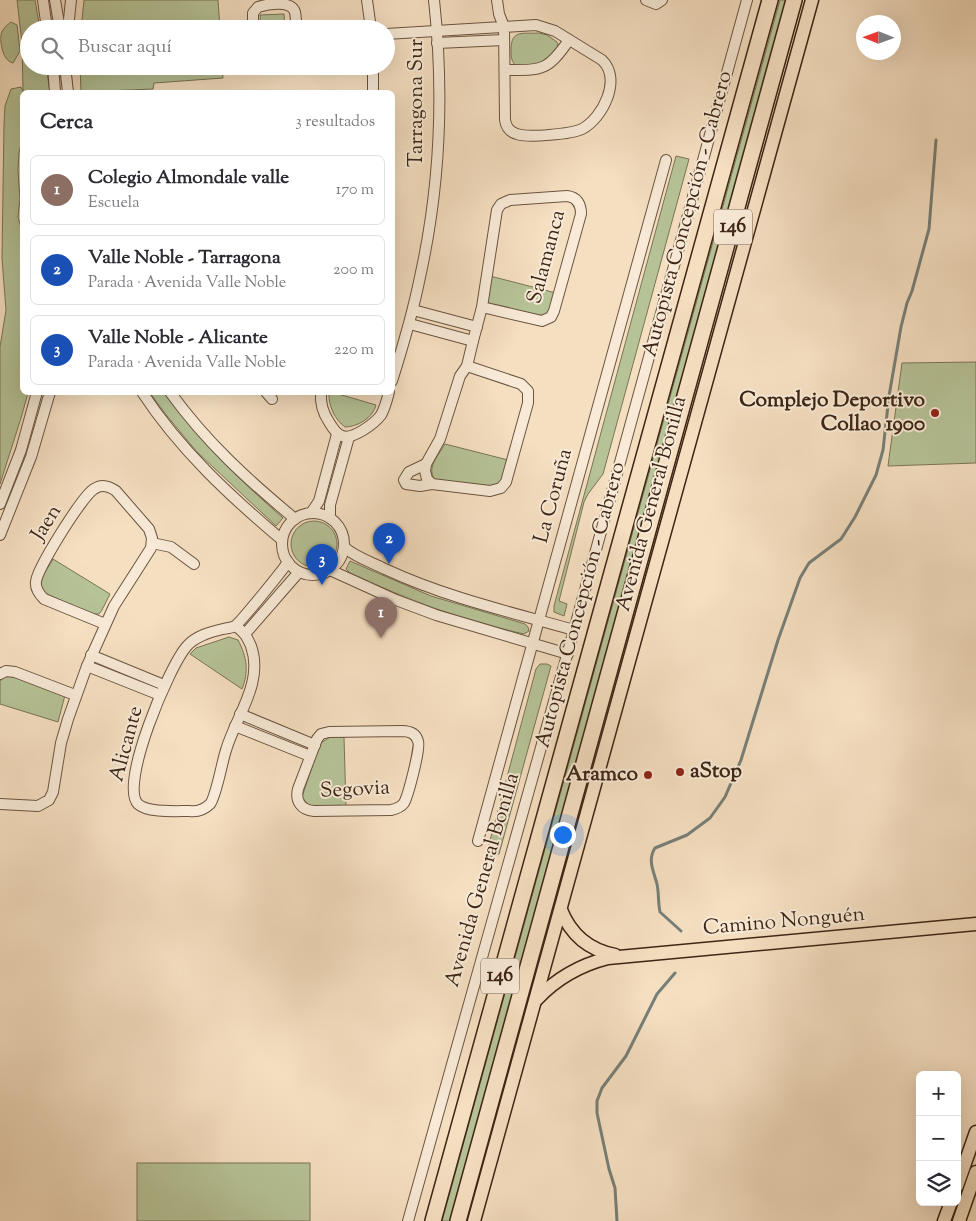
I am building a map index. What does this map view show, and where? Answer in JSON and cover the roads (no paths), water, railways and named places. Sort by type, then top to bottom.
[{"type":"highway","name":"Autopista Concepción - Cabrero","points":[[433,1221],[770,0]]},
{"type":"highway","name":"Autopista Concepción - Cabrero","points":[[458,1221],[794,0]]},
{"type":"main road","name":"Avenida General Bonilla","points":[[474,1221],[812,0]]},
{"type":"main road","name":"Camino Nonguén","points":[[561,910],[570,928],[581,941],[598,951],[622,956]]},
{"type":"main road","name":"Camino Nonguén","points":[[535,1000],[555,982],[579,967],[608,958],[976,924]]},
{"type":"main road","name":"Camino Nonguén","points":[[949,928],[976,932]]},
{"type":"main road","points":[[961,1175],[976,1132]]},
{"type":"main road","points":[[959,1221],[976,1172]]},
{"type":"main road","points":[[944,1221],[950,1206]]},
{"type":"street","points":[[43,0],[46,20]]},
{"type":"street","points":[[55,0],[58,20]]},
{"type":"street","points":[[69,20],[71,0]]},
{"type":"street","points":[[367,0],[370,20]]},
{"type":"street","name":"Tarragona Sur","points":[[395,372],[413,310],[427,240],[436,175],[439,100],[434,0]]},
{"type":"street","points":[[395,33],[504,27],[542,26],[548,28],[602,60],[608,67],[611,77],[609,92],[597,115],[591,122],[581,129],[566,133],[518,135],[510,130],[505,120],[504,27],[499,14],[497,0]]},
{"type":"street","points":[[646,0],[656,4],[662,0]]},
{"type":"street","name":"Avenida General Bonilla","points":[[408,1221],[568,654],[747,0]]},
{"type":"street","points":[[253,20],[253,13],[258,7],[286,4],[291,6],[295,12],[295,20]]},
{"type":"street","points":[[437,43],[504,40]]},
{"type":"street","points":[[504,70],[532,70],[544,67],[556,58],[569,40]]},
{"type":"street","points":[[53,75],[56,90]]},
{"type":"street","points":[[66,75],[68,90]]},
{"type":"street","points":[[373,75],[373,90]]},
{"type":"street","name":"La Coruña","points":[[478,841],[666,160]]},
{"type":"street","name":"Salamanca","points":[[467,366],[521,384],[528,391],[528,403],[507,479],[501,488],[494,491],[432,484],[408,485],[404,478],[407,474],[426,464],[440,439],[460,376],[467,366],[482,307],[496,213],[499,206],[510,200],[567,196],[575,198],[580,205],[581,214],[551,317],[545,320],[538,320],[482,307]]},
{"type":"street","points":[[413,310],[477,327]]},
{"type":"street","points":[[410,324],[473,341]]},
{"type":"street","points":[[0,504],[12,476],[36,395]]},
{"type":"street","points":[[0,535],[20,487],[40,429],[49,395]]},
{"type":"street","points":[[144,395],[173,434],[210,476],[282,540]]},
{"type":"street","points":[[172,395],[196,426],[225,458],[295,519]]},
{"type":"street","points":[[321,395],[323,412],[337,434],[348,437],[362,431],[378,419],[383,411],[388,395]]},
{"type":"street","points":[[28,425],[40,429]]},
{"type":"street","points":[[311,513],[319,501],[337,434]]},
{"type":"street","points":[[330,518],[330,505],[348,437]]},
{"type":"street","points":[[426,464],[425,475],[432,484]]},
{"type":"street","name":"Jaen","points":[[105,624],[48,601],[40,595],[36,587],[36,578],[48,555],[88,494],[101,486],[116,491],[128,504],[150,529],[152,543]]},
{"type":"street","points":[[311,513],[324,515],[330,518],[341,531],[344,547],[339,560],[324,574],[312,576],[299,572],[288,562],[284,555],[282,540],[287,527],[295,519],[311,513]]},
{"type":"street","points":[[0,804],[38,806],[49,800],[53,792],[61,742],[75,695],[91,654],[124,588],[148,553],[152,543],[171,547],[194,564]]},
{"type":"street","points":[[344,547],[348,551],[391,572],[440,592],[574,630]]},
{"type":"street","points":[[288,562],[235,626],[245,634],[299,572]]},
{"type":"street","points":[[330,570],[436,616],[568,654]]},
{"type":"street","name":"Alicante","points":[[235,626],[205,634],[189,644],[180,655],[164,685],[142,747],[133,789],[136,802],[144,808],[192,811],[206,807],[213,799],[222,761],[240,714],[251,692],[255,673],[252,650],[245,634]]},
{"type":"street","points":[[91,654],[164,685]]},
{"type":"street","points":[[87,666],[160,695]]},
{"type":"street","points":[[0,674],[6,671],[15,672],[75,695]]},
{"type":"street","points":[[240,714],[314,745]]},
{"type":"street","name":"Segovia","points":[[235,726],[310,756]]},
{"type":"street","name":"Segovia","points":[[411,732],[417,738],[419,746],[405,802],[400,807],[391,810],[314,811],[305,809],[298,802],[297,793],[310,756],[319,736],[325,733],[411,732]]},
{"type":"waterway","points":[[681,931],[660,912],[658,887],[652,866],[653,852],[655,848],[687,835],[710,818],[725,797],[741,760],[778,640],[800,578],[809,563],[841,539],[855,517],[876,475],[883,450],[889,396],[901,327],[929,229],[936,140]]},
{"type":"waterway","points":[[617,1221],[615,1188],[597,1113],[597,1101],[602,1088],[626,1056],[657,994],[675,973]]},
{"type":"place","name":"Complejo Deportivo Collao 1900","points":[[935,413]]},
{"type":"place","name":"Valle Noble - Tarragona","points":[[389,564]]},
{"type":"place","name":"Valle Noble - Alicante","points":[[322,585]]},
{"type":"place","name":"Colegio Almondale valle","points":[[381,638]]},
{"type":"place","name":"aStop","points":[[680,772]]},
{"type":"place","name":"Aramco","points":[[648,775]]}]
